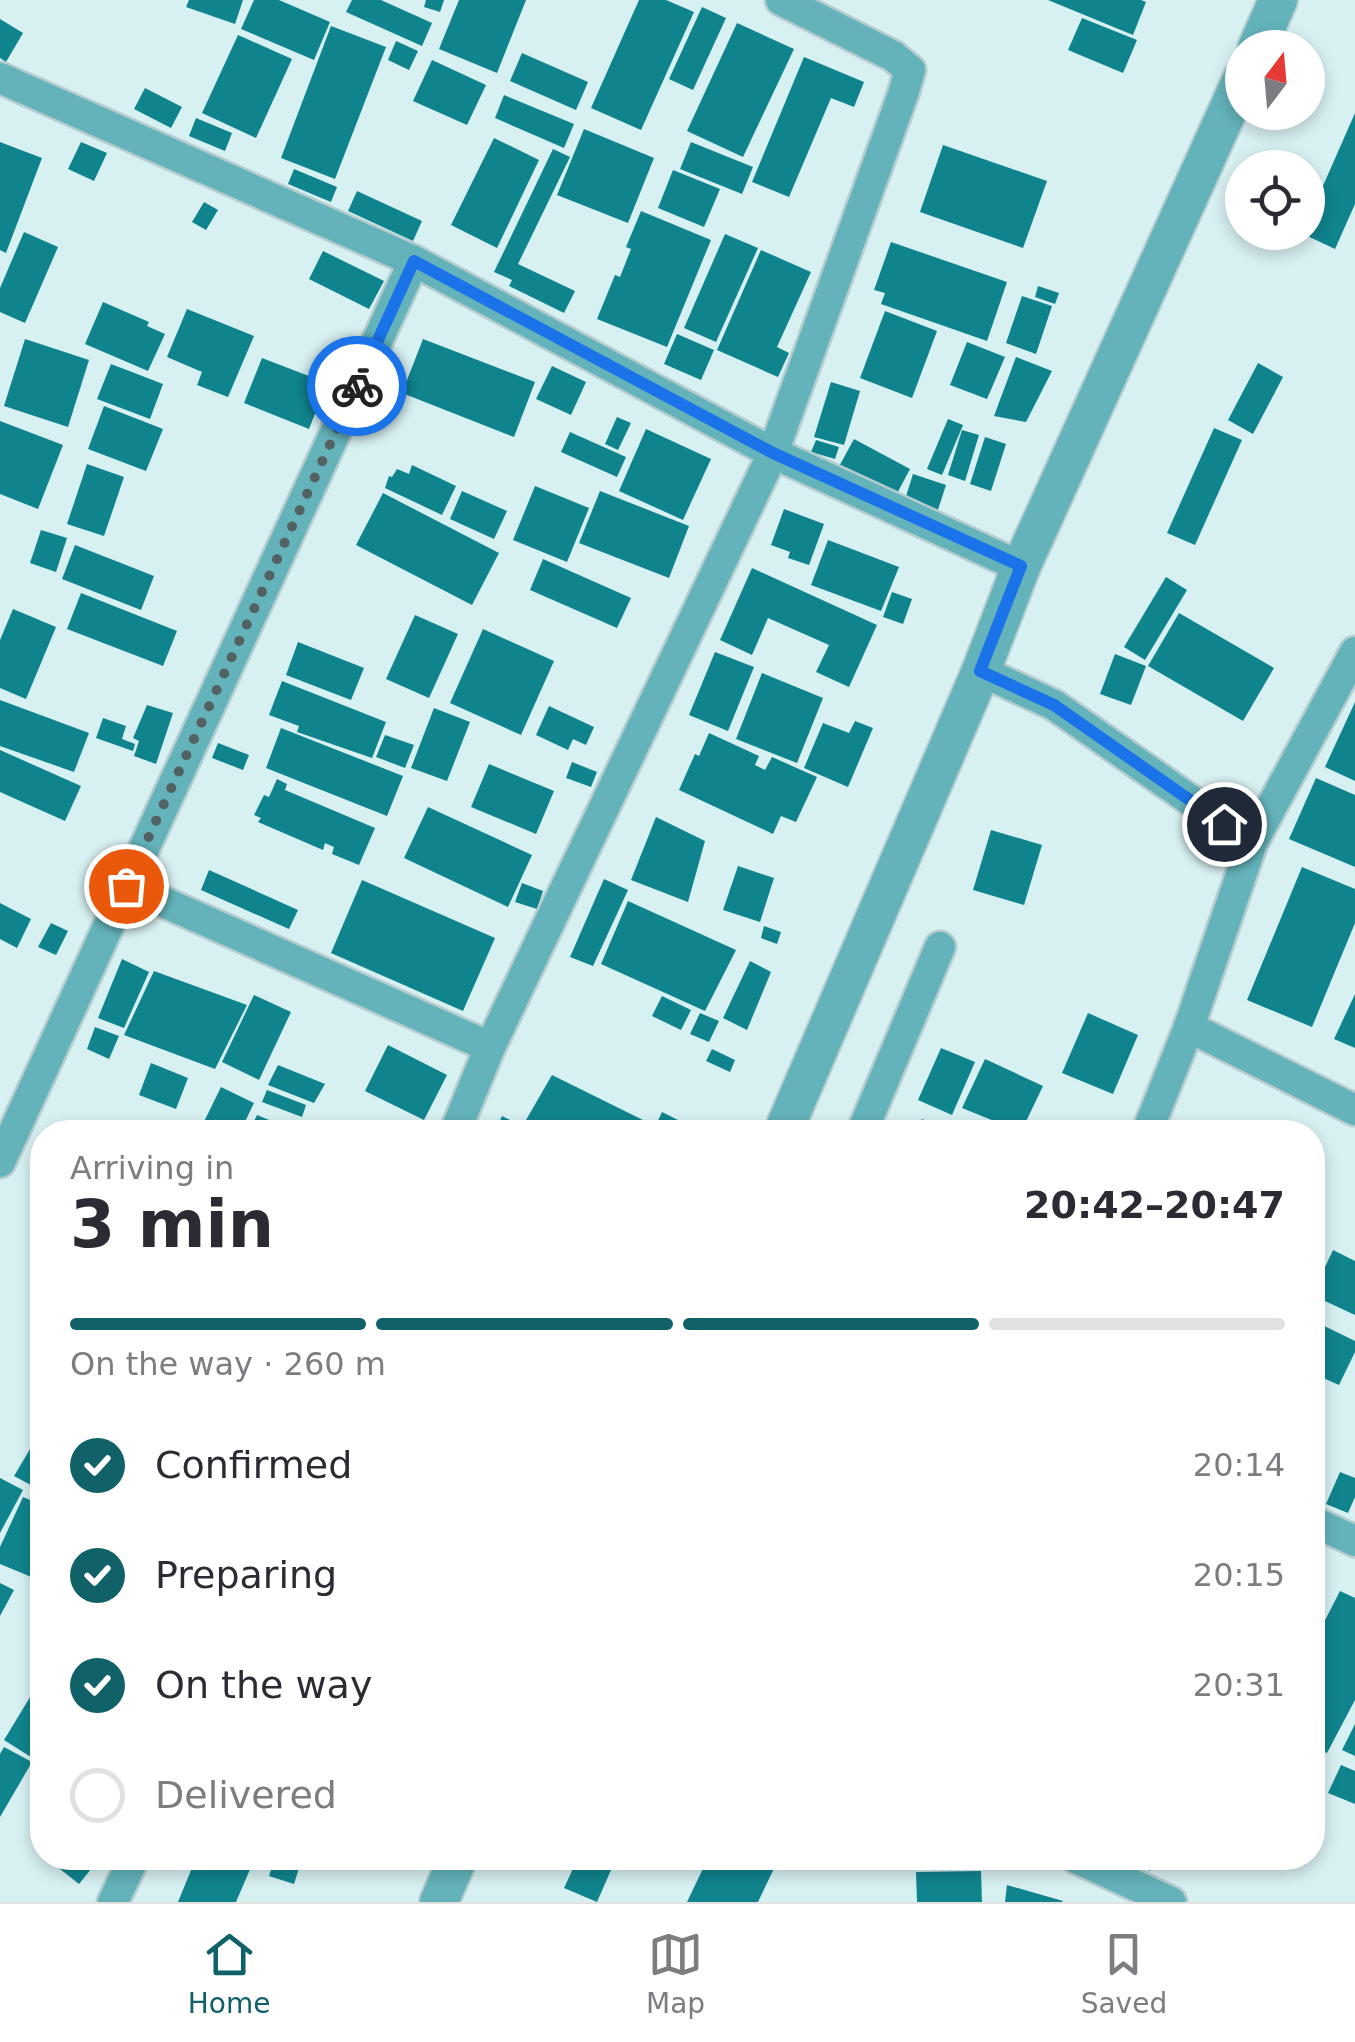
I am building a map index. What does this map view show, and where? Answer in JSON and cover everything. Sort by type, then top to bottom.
[{"type":"street","points":[[459,1120],[490,1047],[773,453],[910,70],[893,56],[781,0]]},
{"type":"street","points":[[1264,30],[1278,0]]},
{"type":"street","points":[[0,78],[414,261],[773,453],[1021,566]]},
{"type":"street","points":[[788,1120],[1021,566],[1225,116]]},
{"type":"street","points":[[0,1162],[414,261]]},
{"type":"street","points":[[1152,1120],[1189,1027],[1252,843],[1355,654]]},
{"type":"street","points":[[980,671],[1054,705],[1252,843]]},
{"type":"street","points":[[126,886],[490,1047]]},
{"type":"street","points":[[867,1120],[940,947]]},
{"type":"street","points":[[1189,1027],[1355,1110]]},
{"type":"street","points":[[1325,1527],[1355,1541]]},
{"type":"street","points":[[113,1902],[128,1870]]},
{"type":"street","points":[[439,1902],[453,1870]]},
{"type":"street","points":[[1102,1870],[1171,1902]]},
{"type":"building","points":[[189,0],[243,0],[235,24],[186,7]]},
{"type":"building","points":[[254,0],[279,0],[330,22],[314,60],[241,29]]},
{"type":"building","points":[[352,0],[381,0],[432,23],[422,46],[346,12]]},
{"type":"building","points":[[426,0],[444,0],[440,12],[424,7]]},
{"type":"building","points":[[459,0],[526,0],[497,73],[439,49]]},
{"type":"building","points":[[639,0],[666,0],[694,12],[641,130],[591,108]]},
{"type":"building","points":[[1048,0],[1141,0],[1146,2],[1133,35]]},
{"type":"building","points":[[702,7],[726,18],[693,90],[669,79]]},
{"type":"building","points":[[1082,18],[1137,40],[1123,73],[1068,50]]},
{"type":"building","points":[[0,19],[23,33],[6,62],[0,58]]},
{"type":"building","points":[[737,23],[794,49],[743,157],[687,131]]},
{"type":"building","points":[[331,26],[386,47],[335,179],[281,158]]},
{"type":"building","points":[[238,35],[292,59],[256,138],[202,113]]},
{"type":"building","points":[[396,41],[418,51],[409,70],[388,60]]},
{"type":"building","points":[[522,53],[588,82],[576,110],[510,81]]},
{"type":"building","points":[[804,57],[864,82],[854,107],[831,98],[789,197],[752,182]]},
{"type":"building","points":[[432,60],[486,85],[467,125],[413,101]]},
{"type":"building","points":[[145,88],[182,107],[171,128],[134,109]]},
{"type":"building","points":[[504,95],[574,124],[564,148],[495,118]]},
{"type":"building","points":[[1355,113],[1355,204],[1335,249],[1325,244],[1325,181]]},
{"type":"building","points":[[196,118],[232,133],[225,151],[189,136]]},
{"type":"building","points":[[584,129],[654,158],[628,223],[557,195]]},
{"type":"building","points":[[494,138],[539,160],[497,248],[451,225]]},
{"type":"building","points":[[0,142],[42,158],[6,253],[0,250]]},
{"type":"building","points":[[81,142],[107,153],[94,181],[68,169]]},
{"type":"building","points":[[691,142],[753,167],[742,194],[680,169]]},
{"type":"building","points":[[943,145],[1047,181],[1023,248],[920,212]]},
{"type":"building","points":[[553,149],[570,157],[518,264],[575,291],[564,313],[509,286],[512,280],[494,272]]},
{"type":"building","points":[[294,169],[337,187],[331,202],[288,184]]},
{"type":"building","points":[[673,170],[720,189],[704,227],[658,208]]},
{"type":"building","points":[[357,191],[422,221],[413,241],[348,211]]},
{"type":"building","points":[[204,202],[218,210],[206,230],[192,222]]},
{"type":"building","points":[[641,211],[711,240],[667,347],[597,319],[615,275],[620,277],[631,249],[626,247]]},
{"type":"building","points":[[24,232],[58,247],[25,323],[0,312],[0,288]]},
{"type":"building","points":[[725,234],[758,248],[716,342],[684,328]]},
{"type":"building","points":[[891,242],[1007,282],[987,341],[881,304],[885,293],[874,290]]},
{"type":"building","points":[[761,250],[811,272],[777,347],[789,353],[778,377],[717,350]]},
{"type":"building","points":[[323,251],[384,281],[369,309],[309,279]]},
{"type":"building","points":[[1038,286],[1059,293],[1055,304],[1035,297]]},
{"type":"building","points":[[1022,296],[1052,306],[1036,354],[1006,343]]},
{"type":"building","points":[[103,302],[149,322],[147,326],[165,334],[148,371],[85,344]]},
{"type":"building","points":[[187,309],[254,336],[228,397],[197,385],[202,372],[167,357]]},
{"type":"building","points":[[885,311],[937,331],[912,398],[860,378]]},
{"type":"building","points":[[677,334],[714,350],[701,380],[664,364]]},
{"type":"building","points":[[25,339],[89,360],[68,427],[4,406]]},
{"type":"building","points":[[423,339],[535,382],[514,437],[402,393]]},
{"type":"building","points":[[967,342],[1005,357],[987,399],[950,385]]},
{"type":"building","points":[[1016,357],[1052,371],[1026,422],[994,416]]},
{"type":"building","points":[[262,358],[327,383],[309,429],[244,403]]},
{"type":"building","points":[[1258,363],[1283,377],[1253,434],[1228,420]]},
{"type":"building","points":[[111,364],[163,384],[150,419],[97,399]]},
{"type":"building","points":[[552,366],[586,382],[571,415],[536,399]]},
{"type":"building","points":[[831,382],[860,391],[844,445],[814,437]]},
{"type":"building","points":[[104,406],[163,429],[146,471],[88,449]]},
{"type":"building","points":[[617,417],[631,423],[618,450],[605,444]]},
{"type":"building","points":[[948,419],[963,425],[942,475],[927,469]]},
{"type":"building","points":[[0,421],[63,445],[38,509],[0,494]]},
{"type":"building","points":[[1214,428],[1242,440],[1195,545],[1167,533]]},
{"type":"building","points":[[646,429],[711,459],[683,520],[619,491]]},
{"type":"building","points":[[962,430],[979,435],[965,481],[948,475]]},
{"type":"building","points":[[570,432],[626,457],[617,477],[561,452]]},
{"type":"building","points":[[985,437],[1006,444],[991,491],[970,484]]},
{"type":"building","points":[[854,439],[910,469],[892,503],[836,472]]},
{"type":"building","points":[[816,440],[839,447],[835,459],[811,452]]},
{"type":"building","points":[[87,464],[124,477],[104,536],[67,524]]},
{"type":"building","points":[[412,465],[456,486],[442,515],[385,488],[389,476],[397,469],[409,474]]},
{"type":"building","points":[[913,474],[946,485],[935,519],[902,509]]},
{"type":"building","points":[[535,486],[589,508],[567,562],[513,540]]},
{"type":"building","points":[[462,491],[507,511],[494,539],[450,519]]},
{"type":"building","points":[[600,491],[689,526],[669,578],[579,543]]},
{"type":"building","points":[[383,493],[499,553],[472,605],[356,545]]},
{"type":"building","points":[[784,509],[824,524],[809,565],[788,558],[790,552],[771,545]]},
{"type":"building","points":[[41,530],[67,538],[56,572],[30,563]]},
{"type":"building","points":[[828,540],[899,567],[881,611],[811,585]]},
{"type":"building","points":[[75,545],[154,576],[141,610],[62,579]]},
{"type":"building","points":[[543,559],[631,598],[617,628],[530,590]]},
{"type":"building","points":[[752,568],[877,625],[849,687],[816,672],[829,645],[768,618],[752,655],[720,640]]},
{"type":"building","points":[[1166,577],[1187,590],[1145,660],[1124,647]]},
{"type":"building","points":[[892,592],[912,599],[903,624],[883,617]]},
{"type":"building","points":[[81,593],[177,631],[163,666],[67,629]]},
{"type":"building","points":[[13,609],[56,627],[26,699],[0,688],[0,640]]},
{"type":"building","points":[[1179,613],[1274,668],[1243,721],[1148,666]]},
{"type":"building","points":[[415,615],[458,634],[429,698],[386,679]]},
{"type":"building","points":[[483,629],[554,661],[521,735],[450,703]]},
{"type":"building","points":[[298,642],[364,668],[351,700],[286,675]]},
{"type":"building","points":[[715,652],[754,667],[728,731],[689,715]]},
{"type":"building","points":[[1115,654],[1146,666],[1131,705],[1100,694]]},
{"type":"building","points":[[762,673],[823,698],[797,763],[736,739]]},
{"type":"building","points":[[282,681],[386,722],[372,758],[297,732],[299,726],[269,715]]},
{"type":"building","points":[[0,700],[89,733],[74,772],[0,746]]},
{"type":"building","points":[[1355,702],[1355,781],[1325,767]]},
{"type":"building","points":[[147,705],[173,713],[156,764],[134,756],[139,741],[133,738]]},
{"type":"building","points":[[549,706],[594,727],[586,745],[573,739],[568,750],[536,735]]},
{"type":"building","points":[[434,708],[470,722],[447,781],[411,768]]},
{"type":"building","points":[[103,718],[126,726],[122,739],[135,744],[133,751],[96,738]]},
{"type":"building","points":[[855,721],[873,728],[848,787],[804,768],[823,723],[849,733]]},
{"type":"building","points":[[281,728],[403,776],[387,816],[266,768]]},
{"type":"building","points":[[709,733],[759,756],[755,765],[765,770],[772,757],[817,777],[796,822],[781,816],[773,834],[679,790]]},
{"type":"building","points":[[385,735],[414,745],[405,768],[376,757]]},
{"type":"building","points":[[218,743],[249,755],[243,770],[212,758]]},
{"type":"building","points":[[0,750],[81,786],[65,821],[0,792]]},
{"type":"building","points":[[572,762],[597,772],[591,787],[566,778]]},
{"type":"building","points":[[489,764],[554,791],[536,834],[471,807]]},
{"type":"building","points":[[1316,778],[1355,795],[1355,867],[1289,839]]},
{"type":"building","points":[[277,779],[287,784],[285,790],[375,828],[359,865],[332,854],[334,847],[325,843],[323,850],[258,822],[261,818],[254,815]]},
{"type":"building","points":[[428,807],[532,855],[508,907],[404,858]]},
{"type":"building","points":[[656,817],[705,841],[688,902],[631,880]]},
{"type":"building","points":[[991,830],[1042,845],[1024,905],[973,890]]},
{"type":"building","points":[[738,866],[774,878],[760,922],[723,910]]},
{"type":"building","points":[[1302,867],[1355,889],[1355,923],[1312,1027],[1247,1000]]},
{"type":"building","points":[[209,870],[298,910],[289,929],[201,890]]},
{"type":"building","points":[[604,879],[628,890],[593,966],[570,957]]},
{"type":"building","points":[[362,880],[495,938],[463,1011],[331,953]]},
{"type":"building","points":[[522,883],[543,891],[537,909],[515,902]]},
{"type":"building","points":[[628,901],[736,950],[705,1011],[601,964]]},
{"type":"building","points":[[0,903],[31,919],[17,948],[0,939]]},
{"type":"building","points":[[51,923],[68,931],[56,955],[38,947]]},
{"type":"building","points":[[764,926],[781,932],[777,944],[761,938]]},
{"type":"building","points":[[122,959],[149,972],[124,1028],[98,1018]]},
{"type":"building","points":[[750,961],[771,972],[747,1030],[723,1018]]},
{"type":"building","points":[[154,971],[247,1005],[215,1069],[124,1035]]},
{"type":"building","points":[[1355,994],[1355,1048],[1334,1039]]},
{"type":"building","points":[[254,995],[291,1012],[259,1080],[222,1062]]},
{"type":"building","points":[[662,996],[691,1010],[681,1030],[652,1016]]},
{"type":"building","points":[[700,1013],[719,1021],[709,1042],[690,1034]]},
{"type":"building","points":[[1088,1013],[1138,1035],[1113,1094],[1062,1073]]},
{"type":"building","points":[[95,1027],[119,1036],[109,1059],[87,1049]]},
{"type":"building","points":[[388,1045],[447,1075],[424,1120],[365,1091]]},
{"type":"building","points":[[941,1048],[975,1062],[952,1115],[918,1100]]},
{"type":"building","points":[[712,1049],[735,1060],[730,1072],[706,1061]]},
{"type":"building","points":[[985,1059],[1043,1086],[1027,1120],[992,1120],[962,1108]]},
{"type":"building","points":[[151,1063],[188,1078],[176,1109],[139,1095]]},
{"type":"building","points":[[278,1065],[325,1084],[314,1103],[268,1085]]},
{"type":"building","points":[[552,1075],[643,1120],[526,1120]]},
{"type":"building","points":[[221,1087],[254,1103],[246,1120],[205,1120]]},
{"type":"building","points":[[267,1090],[306,1105],[302,1117],[262,1102]]},
{"type":"building","points":[[662,1112],[678,1120],[658,1120]]},
{"type":"building","points":[[1333,1250],[1355,1261],[1355,1315],[1325,1301],[1325,1267]]},
{"type":"building","points":[[1325,1326],[1355,1341],[1355,1352],[1339,1385],[1325,1379]]},
{"type":"building","points":[[30,1449],[30,1485],[14,1476]]},
{"type":"building","points":[[1340,1472],[1355,1478],[1355,1497],[1348,1513],[1326,1504]]},
{"type":"building","points":[[0,1478],[23,1490],[0,1533]]},
{"type":"building","points":[[23,1497],[30,1500],[30,1576],[0,1564],[0,1547]]},
{"type":"building","points":[[0,1583],[14,1590],[0,1616]]},
{"type":"building","points":[[1340,1591],[1355,1598],[1355,1700],[1327,1753],[1325,1752],[1325,1620]]},
{"type":"building","points":[[30,1697],[30,1756],[4,1740]]},
{"type":"building","points":[[1355,1724],[1355,1756],[1342,1750]]},
{"type":"building","points":[[4,1747],[30,1761],[30,1765],[0,1817],[0,1754]]},
{"type":"building","points":[[1341,1765],[1355,1771],[1355,1804],[1328,1793]]},
{"type":"building","points":[[61,1870],[90,1870],[79,1884]]},
{"type":"building","points":[[191,1870],[250,1870],[236,1902],[178,1902]]},
{"type":"building","points":[[271,1870],[298,1870],[294,1884],[269,1876]]},
{"type":"building","points":[[572,1870],[611,1870],[597,1902],[564,1888]]},
{"type":"building","points":[[702,1870],[773,1870],[758,1902],[687,1902]]},
{"type":"building","points":[[981,1871],[982,1902],[917,1902],[916,1872]]},
{"type":"building","points":[[1007,1885],[1063,1901],[1005,1902]]},
{"type":"way so far","points":[[126,886],[357,386]]},
{"type":"route","points":[[357,386],[414,261],[773,453],[1021,566],[980,671],[1054,705],[1224,824]]}]
